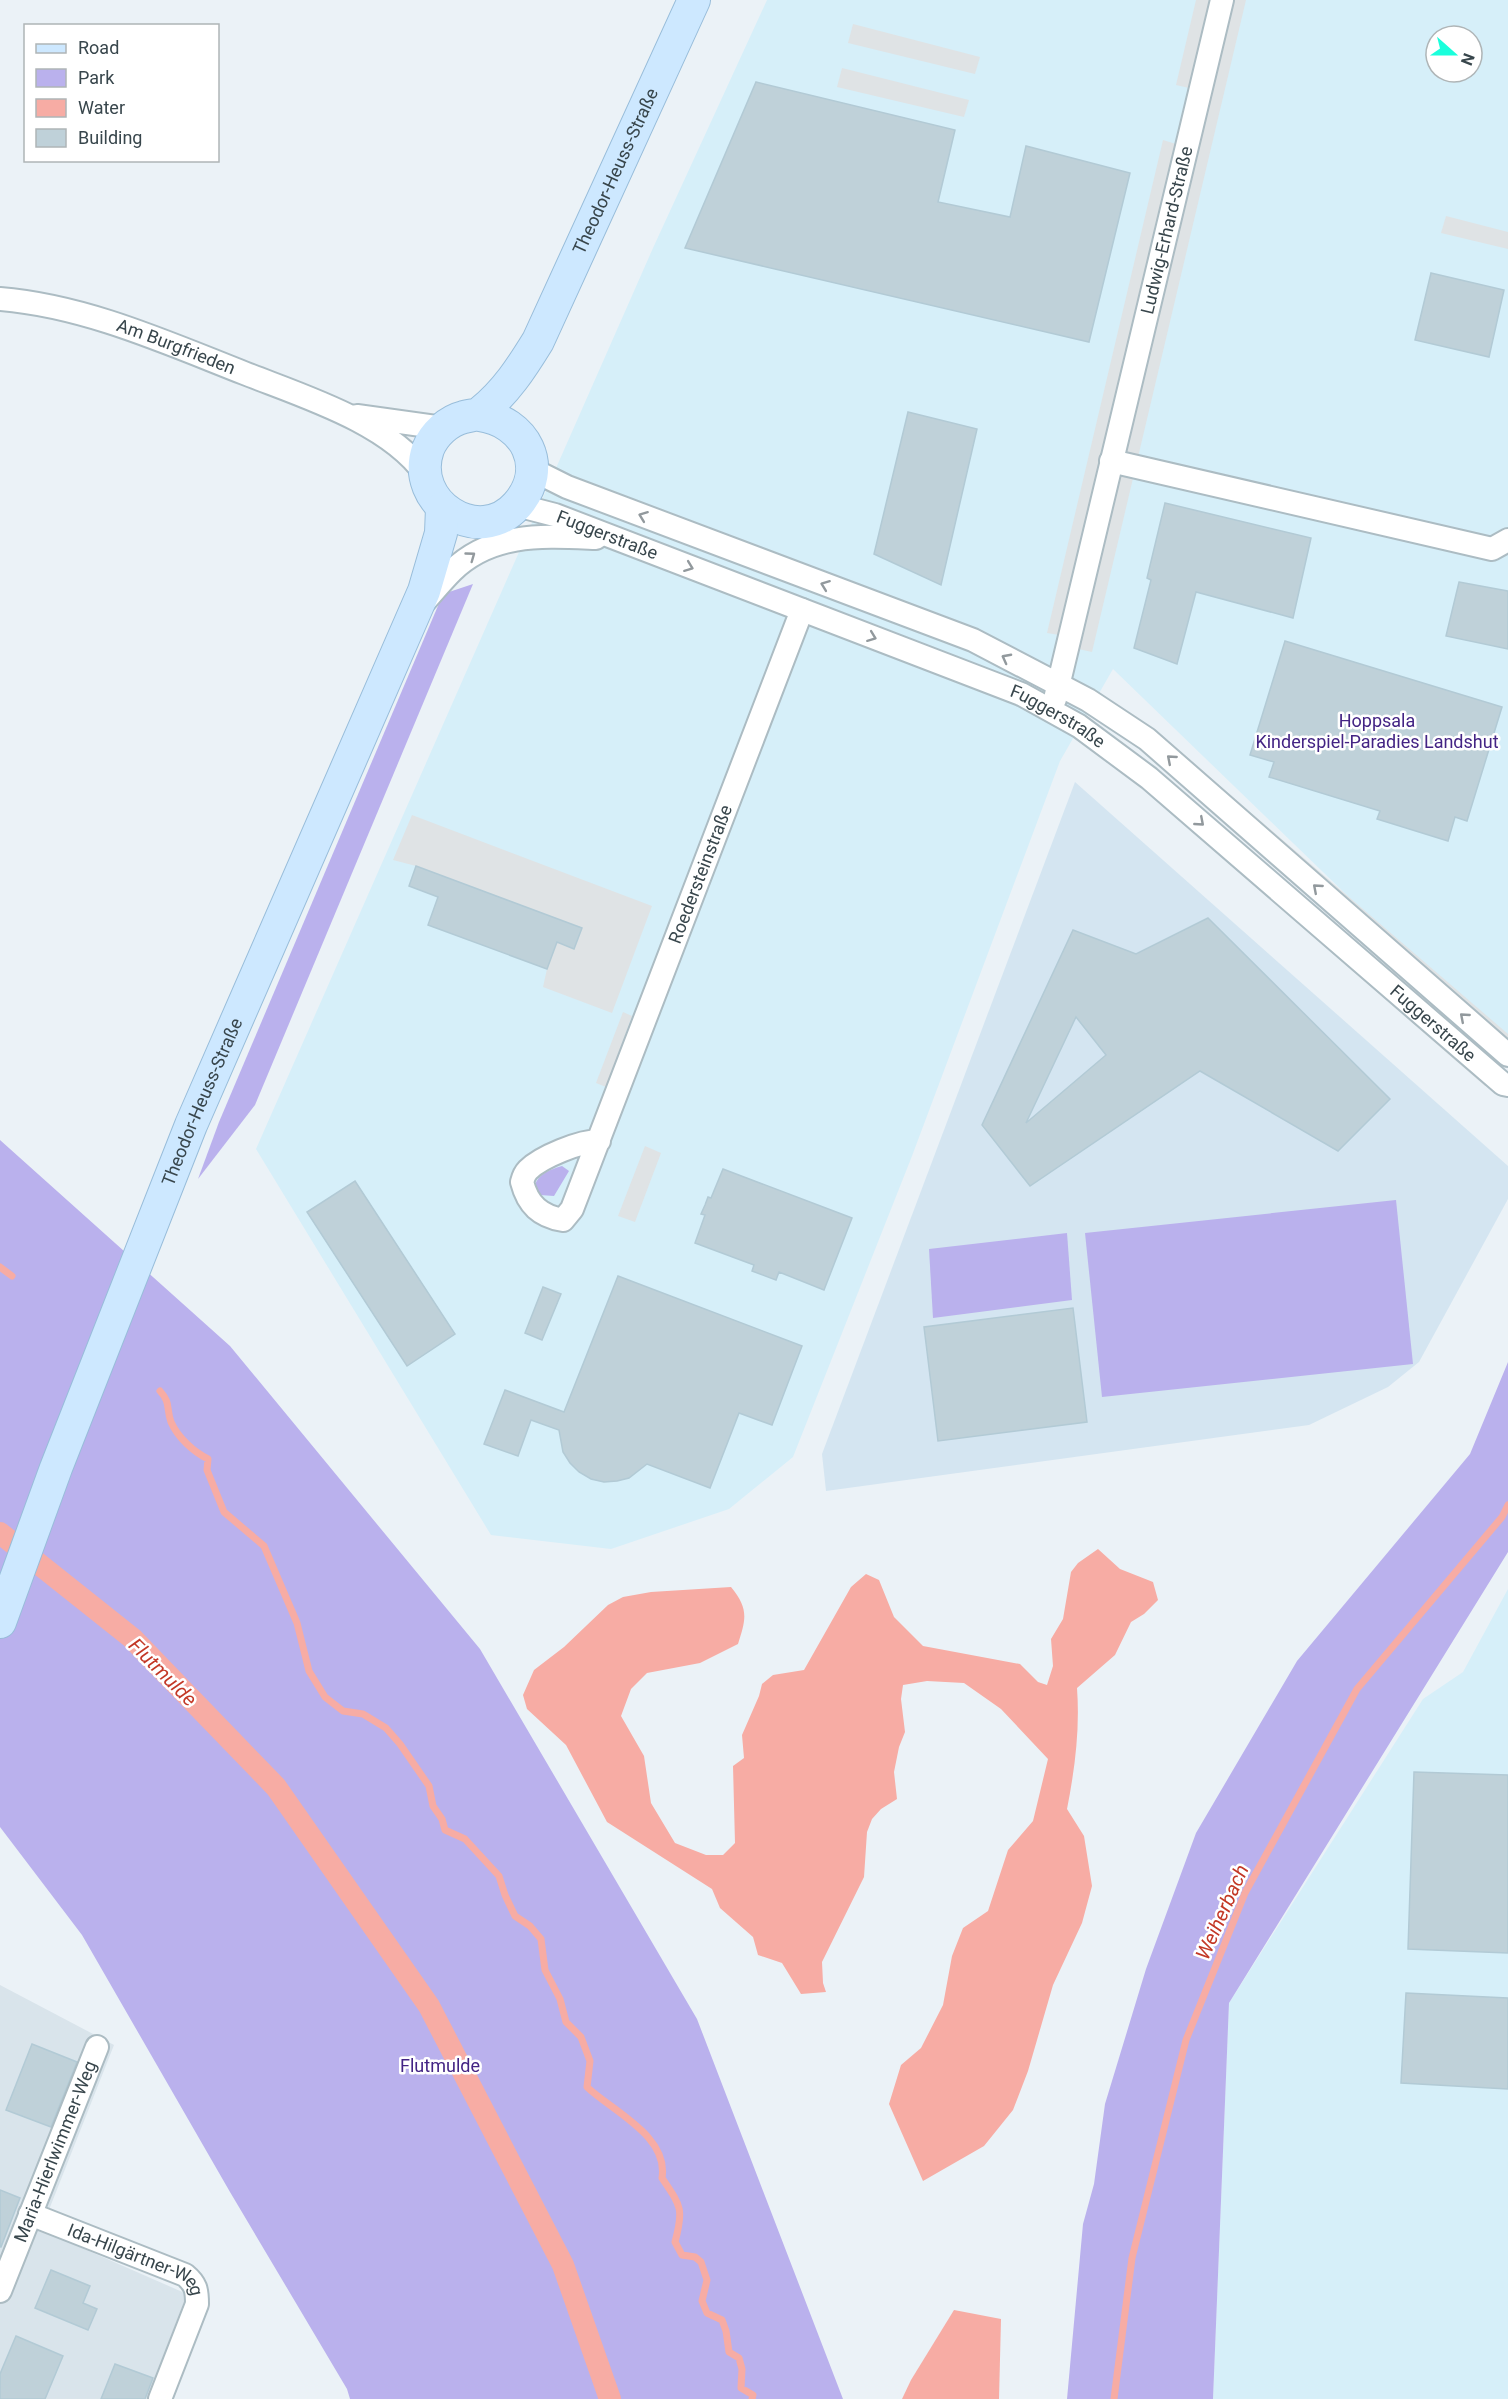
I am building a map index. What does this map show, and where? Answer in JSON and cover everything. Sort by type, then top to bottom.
[{"type":"main road","name":"Theodor-Heuss-Straße","points":[[443,428],[454,421],[479,415],[502,393],[538,341],[694,0]]},
{"type":"main road","name":"Theodor-Heuss-Straße","points":[[419,602],[453,547],[478,522],[503,516],[513,508],[528,487],[527,450],[521,413],[538,341]]},
{"type":"main road","points":[[479,415],[503,421],[527,450]]},
{"type":"main road","points":[[443,428],[428,449],[425,474],[434,498],[442,508],[459,518],[478,522]]},
{"type":"main road","name":"Theodor-Heuss-Straße","points":[[0,1622],[56,1468],[191,1125],[419,602],[441,533],[442,508]]},
{"type":"street","name":"Ludwig-Erhard-Straße","points":[[1052,712],[1222,0]]},
{"type":"street","name":"Am Burgfrieden","points":[[0,299],[50,306],[88,315],[161,340],[346,414],[415,460],[425,474]]},
{"type":"street","name":"Am Burgfrieden","points":[[346,414],[443,428]]},
{"type":"street","name":"Fuggerstraße","points":[[527,450],[537,472],[567,487],[973,640],[1088,700],[1147,739],[1508,1055]]},
{"type":"street","points":[[1111,461],[1492,549],[1508,540]]},
{"type":"street","name":"Fuggerstraße","points":[[513,508],[524,507],[555,515],[1021,694],[1079,726],[1149,778],[1494,1076],[1508,1085]]},
{"type":"street","points":[[419,602],[452,570],[478,551],[500,542],[547,536],[615,539]]},
{"type":"street","name":"Roedersteinstraße","points":[[598,1141],[802,610]]},
{"type":"street","name":"Maria-Hierlwimmer-Weg","points":[[0,2291],[97,2047]]},
{"type":"street","name":"Ida-Hilgärtner-Weg","points":[[30,2214],[185,2276],[194,2282],[197,2304],[160,2399]]},
{"type":"shaded area","points":[[767,0],[1508,0],[1508,1051],[1113,669],[1060,761],[912,1156],[793,1457],[729,1509],[611,1549],[491,1535],[256,1149],[653,248]]},
{"type":"shaded area","points":[[1196,0],[1210,0],[1189,88],[1176,85]]},
{"type":"shaded area","points":[[1228,0],[1246,0],[1092,652],[1074,648]]},
{"type":"shaded area","points":[[853,24],[980,57],[975,74],[848,43]]},
{"type":"shaded area","points":[[842,68],[969,100],[964,117],[837,87]]},
{"type":"shaded area","points":[[1163,140],[1176,144],[1059,635],[1047,633]]},
{"type":"shaded area","points":[[1446,216],[1508,232],[1508,249],[1441,233]]},
{"type":"shaded area","points":[[1152,735],[1161,735],[1508,1034],[1508,1045]]},
{"type":"shaded area","points":[[1125,764],[1495,1085],[1485,1086],[1128,776]]},
{"type":"shaded area","points":[[1075,782],[1508,1166],[1508,1199],[1419,1362],[1388,1387],[1309,1425],[826,1491],[822,1454]]},
{"type":"shaded area","points":[[412,815],[652,906],[612,1013],[543,987],[557,942],[574,948],[416,866],[393,860]]},
{"type":"shaded area","points":[[623,1012],[632,1016],[606,1087],[596,1083]]},
{"type":"shaded area","points":[[645,1146],[661,1153],[635,1222],[618,1216]]},
{"type":"shaded area","points":[[1508,1589],[1508,2399],[1213,2399],[1229,2003],[1423,1699],[1463,1672]]},
{"type":"shaded area","points":[[0,1985],[114,2045],[41,2230],[187,2294],[147,2399],[0,2399]]},
{"type":"green space","points":[[473,584],[255,1105],[198,1179],[219,1122],[443,594]]},
{"type":"green space","name":"Flutmulde","points":[[0,1140],[230,1346],[480,1649],[697,2019],[843,2399],[350,2399],[347,2389],[82,1935],[0,1827]]},
{"type":"green space","points":[[562,1166],[569,1171],[554,1196],[540,1195],[535,1185],[539,1178],[549,1170]]},
{"type":"green space","points":[[1396,1200],[1413,1364],[1102,1397],[1085,1233]]},
{"type":"green space","points":[[1067,1233],[1072,1300],[933,1318],[929,1249]]},
{"type":"green space","points":[[1508,1362],[1508,1552],[1229,2003],[1213,2399],[1067,2399],[1083,2224],[1094,2184],[1105,2104],[1146,1969],[1196,1833],[1297,1661],[1470,1454]]},
{"type":"water","points":[[1098,1549],[1120,1569],[1153,1582],[1158,1600],[1144,1614],[1131,1622],[1115,1655],[1077,1688],[1076,1748],[1067,1809],[1084,1836],[1092,1886],[1082,1923],[1053,1985],[1028,2071],[1013,2110],[984,2146],[923,2181],[889,2104],[901,2065],[921,2048],[943,2005],[952,1956],[963,1928],[988,1911],[1008,1850],[1033,1821],[1048,1759],[1001,1709],[964,1683],[927,1681],[903,1685],[901,1699],[905,1732],[899,1747],[894,1772],[897,1799],[881,1809],[872,1819],[867,1832],[864,1877],[822,1962],[826,1992],[801,1994],[782,1963],[758,1955],[753,1937],[720,1908],[712,1889],[607,1822],[566,1745],[527,1709],[523,1695],[534,1670],[564,1647],[608,1605],[623,1597],[651,1592],[731,1587],[741,1602],[744,1614],[738,1644],[700,1663],[647,1673],[631,1689],[621,1716],[644,1756],[651,1803],[675,1843],[706,1855],[723,1855],[735,1843],[733,1766],[744,1758],[742,1735],[762,1684],[773,1675],[804,1670],[851,1587],[866,1574],[879,1580],[894,1617],[923,1646],[1020,1664],[1038,1682],[1047,1685],[1053,1666],[1051,1639],[1063,1619],[1071,1572],[1078,1563]]},
{"type":"water","points":[[954,2310],[1001,2319],[999,2399],[902,2399],[911,2380]]},
{"type":"building","points":[[756,82],[955,130],[938,202],[1010,217],[1026,146],[1130,173],[1089,342],[685,248]]},
{"type":"building","points":[[1431,273],[1504,290],[1489,357],[1415,340]]},
{"type":"building","points":[[908,412],[977,429],[941,585],[874,554]]},
{"type":"building","points":[[1165,503],[1311,538],[1293,618],[1196,592],[1177,664],[1134,648],[1151,580],[1147,578]]},
{"type":"building","points":[[1459,582],[1508,591],[1508,649],[1446,636]]},
{"type":"building","name":"Hoppsala Kinderspiel-Paradies Landshut","points":[[1285,641],[1502,707],[1467,821],[1455,817],[1448,841],[1377,819],[1380,811],[1269,777],[1274,762],[1250,755]]},
{"type":"building","points":[[416,866],[582,928],[574,949],[557,942],[547,969],[428,925],[438,897],[409,886]]},
{"type":"building","points":[[1208,918],[1390,1099],[1338,1151],[1200,1071],[1030,1186],[982,1125],[1073,930],[1136,954]],"holes":[[[1076,1017],[1106,1055],[1026,1123]]]},
{"type":"building","points":[[723,1169],[852,1218],[824,1290],[779,1272],[776,1280],[752,1271],[754,1265],[695,1243],[705,1215],[701,1214],[708,1197],[711,1198]]},
{"type":"building","points":[[355,1181],[455,1334],[407,1366],[307,1212]]},
{"type":"building","points":[[618,1276],[802,1346],[772,1425],[739,1413],[710,1488],[647,1464],[629,1478],[604,1482],[591,1479],[570,1463],[563,1452],[559,1430],[531,1420],[518,1456],[484,1444],[505,1390],[564,1412]]},
{"type":"building","points":[[543,1287],[561,1294],[542,1340],[525,1333]]},
{"type":"building","points":[[1073,1308],[1087,1422],[938,1441],[924,1327]]},
{"type":"building","points":[[1414,1772],[1508,1775],[1508,1953],[1408,1949]]},
{"type":"building","points":[[1406,1993],[1508,1998],[1508,2089],[1401,2083]]},
{"type":"building","points":[[32,2044],[77,2062],[51,2127],[6,2110]]},
{"type":"building","points":[[0,2190],[20,2198],[1,2247],[0,2247]]},
{"type":"building","points":[[51,2270],[90,2286],[83,2303],[97,2309],[88,2330],[35,2308]]},
{"type":"building","points":[[16,2336],[63,2356],[45,2399],[0,2399],[0,2374]]},
{"type":"building","points":[[115,2364],[153,2378],[145,2399],[101,2399]]},
{"type":"waterway","points":[[0,1267],[12,1276]]},
{"type":"waterway","points":[[160,1391],[166,1399],[171,1422],[178,1434],[197,1453],[208,1459],[207,1470],[224,1512],[264,1546],[297,1623],[309,1671],[325,1697],[343,1711],[363,1714],[386,1728],[429,1786],[433,1806],[442,1819],[445,1830],[465,1839],[499,1876],[515,1916],[530,1926],[541,1939],[545,1970],[560,1999],[566,2022],[581,2037],[590,2061],[587,2087],[624,2115],[648,2137],[657,2149],[662,2163],[662,2178],[679,2208],[680,2215],[675,2242],[682,2255],[695,2257],[701,2262],[707,2280],[702,2301],[707,2313],[722,2320],[729,2352],[739,2358],[742,2369],[741,2388],[753,2395],[752,2399]]},
{"type":"waterway","name":"Weiherbach","points":[[1114,2399],[1132,2258],[1186,2040],[1245,1893],[1357,1689],[1502,1517],[1508,1505]]},
{"type":"waterway","name":"Flutmulde","points":[[0,1533],[132,1638],[276,1787],[429,2006],[563,2265],[610,2399]]}]
